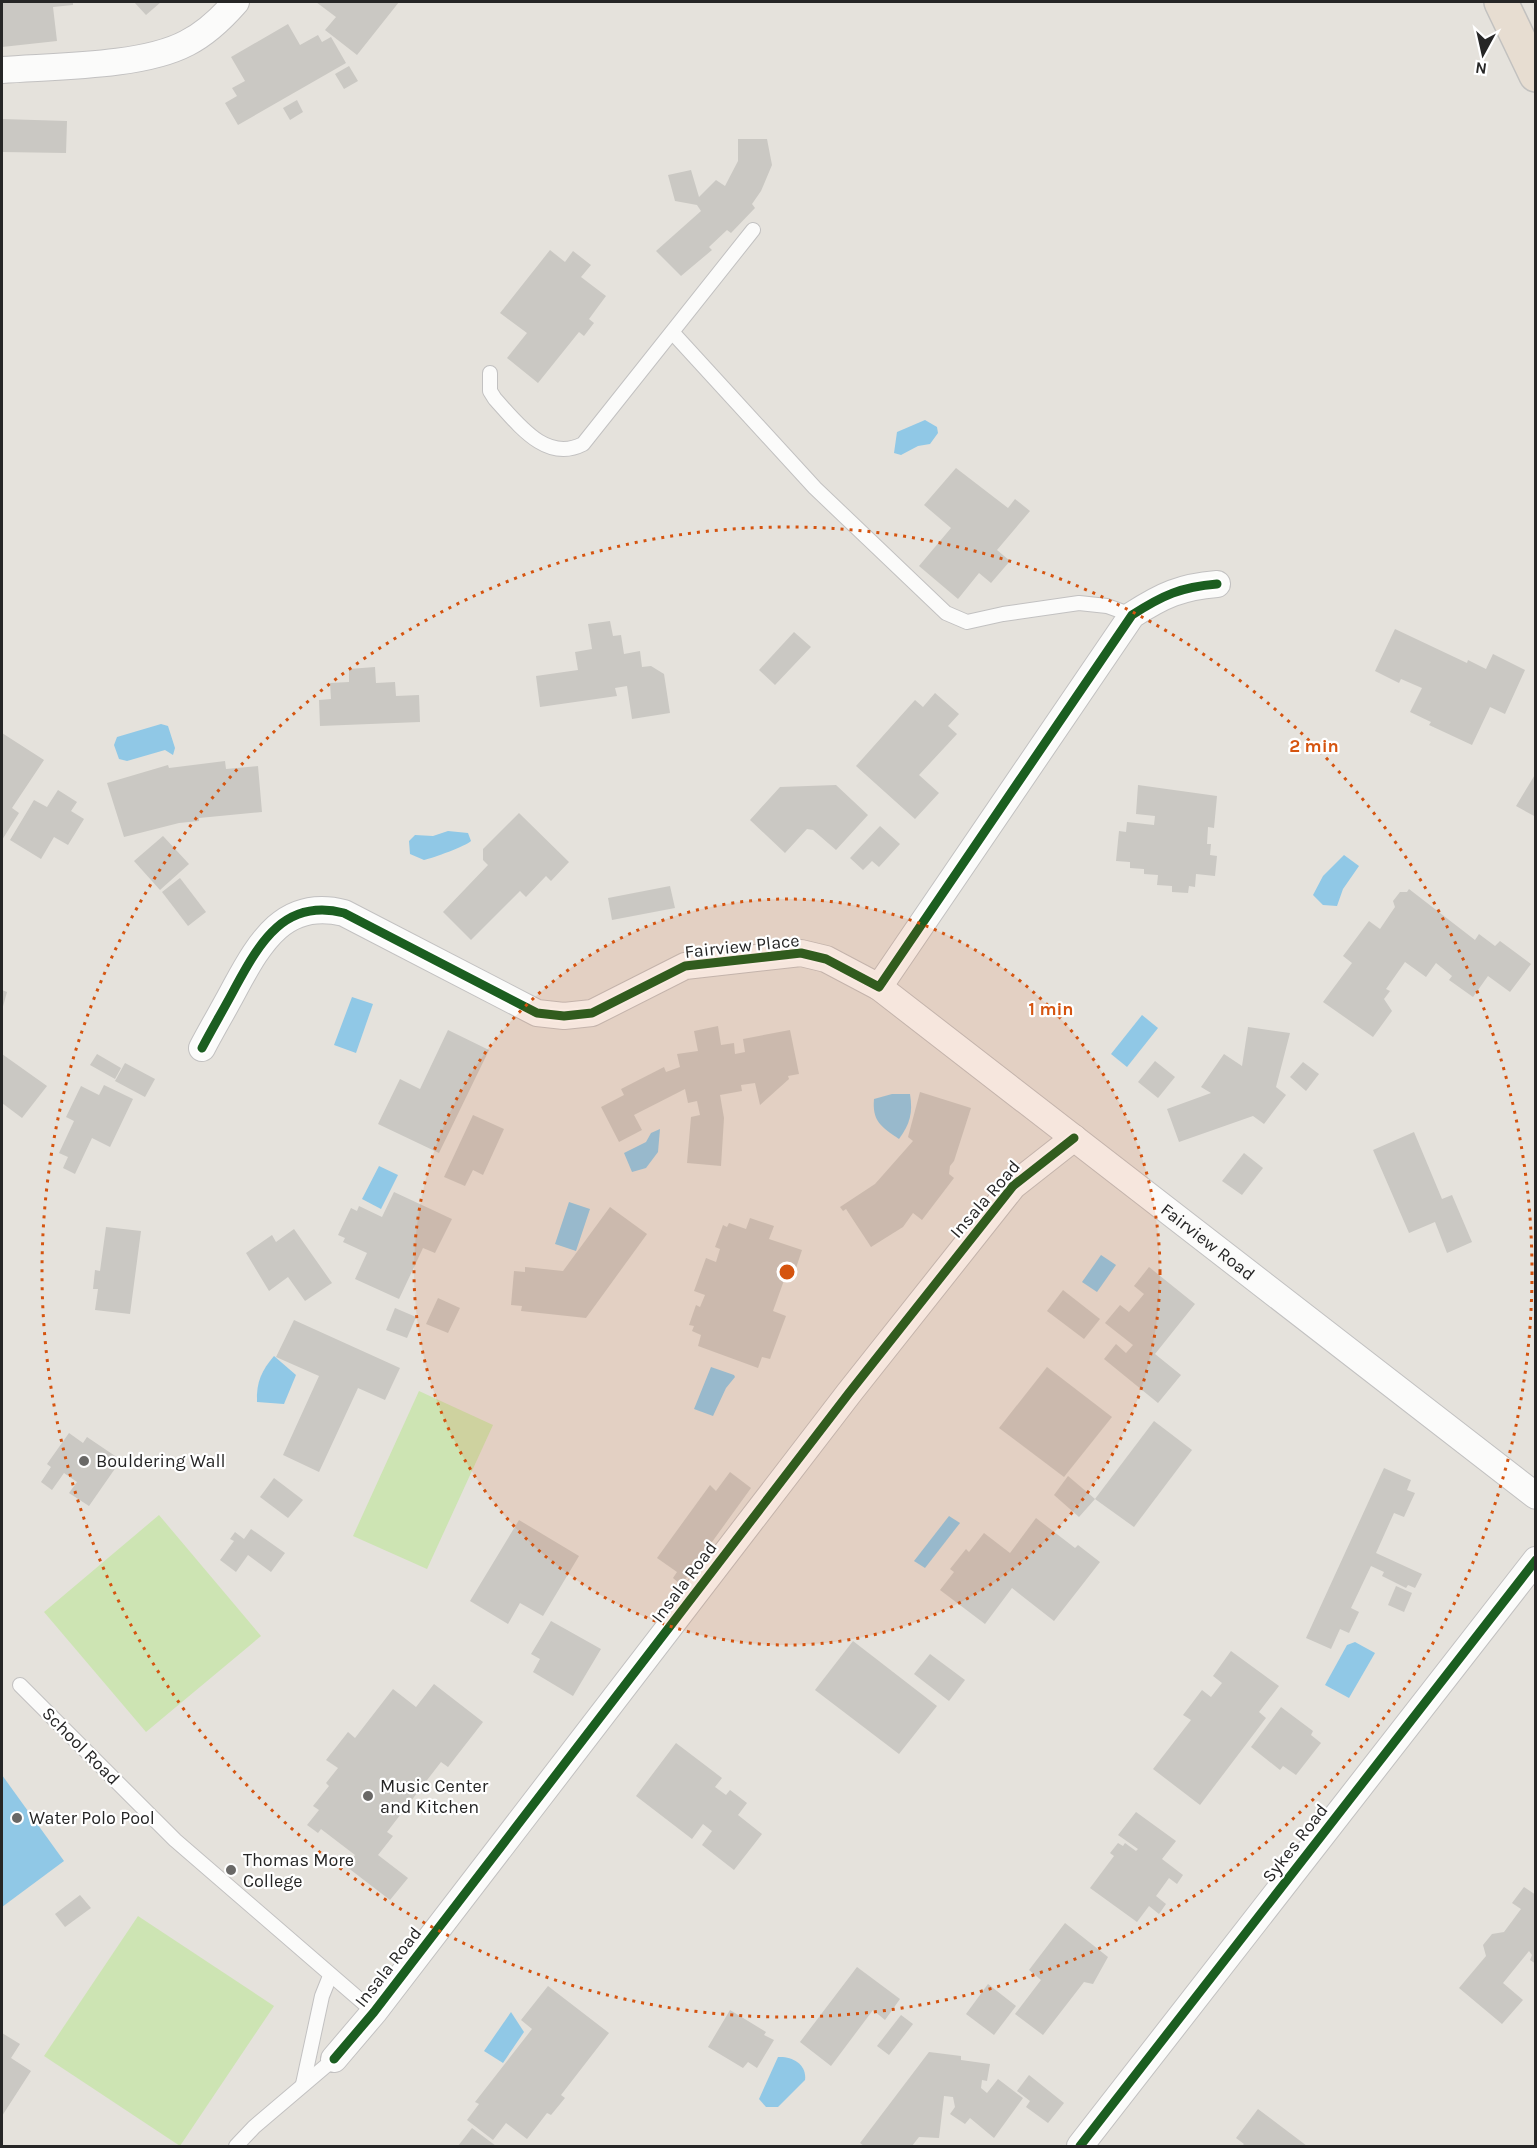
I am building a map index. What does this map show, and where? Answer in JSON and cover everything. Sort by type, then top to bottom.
[{"type":"highway","points":[[1501,2],[1536,75]]},
{"type":"street","points":[[2,70],[107,61],[156,54],[187,44],[209,30],[236,2]]},
{"type":"street","points":[[879,987],[1132,615],[1161,596],[1186,587],[1217,584]]},
{"type":"street","name":"Fairview Place","points":[[202,1048],[256,950],[271,931],[292,916],[325,908],[344,913],[537,1013],[564,1016],[592,1013],[685,966],[801,953],[826,959],[879,987]]},
{"type":"street","name":"Fairview Road","points":[[879,987],[1536,1496]]},
{"type":"street","name":"Insala Road","points":[[334,2059],[374,2012],[842,1403],[1013,1186],[1074,1138]]},
{"type":"street","name":"Sykes Road","points":[[1080,2146],[1536,1560]]},
{"type":"lane","points":[[490,373],[490,391],[523,429],[550,448],[572,450],[593,435],[753,230]]},
{"type":"lane","points":[[673,333],[815,488],[946,613],[967,622],[1003,614],[1079,603],[1107,606],[1132,615]]},
{"type":"lane","name":"School Road","points":[[20,1685],[175,1840],[374,2012]]},
{"type":"lane","points":[[303,2084],[322,1996],[330,1976]]},
{"type":"lane","points":[[236,2146],[303,2084],[334,2059]]},
{"type":"green space","points":[[419,1391],[493,1425],[427,1569],[353,1536]]},
{"type":"green space","points":[[159,1515],[261,1636],[146,1732],[44,1612]]},
{"type":"green space","points":[[138,1916],[274,2006],[180,2146],[44,2056]]},
{"type":"water","points":[[925,420],[937,427],[938,433],[930,444],[918,446],[901,455],[894,453],[897,432]]},
{"type":"water","points":[[161,724],[168,726],[175,748],[173,755],[165,750],[127,761],[119,759],[114,745],[117,737]]},
{"type":"water","points":[[448,831],[468,833],[471,841],[424,860],[410,854],[409,841],[415,835],[433,836]]},
{"type":"water","points":[[1344,855],[1359,866],[1343,889],[1337,906],[1323,905],[1313,895],[1323,876]]},
{"type":"water","points":[[352,997],[373,1004],[356,1053],[334,1045]]},
{"type":"water","points":[[1142,1015],[1158,1028],[1127,1067],[1111,1054]]},
{"type":"water","points":[[892,1094],[910,1094],[910,1118],[899,1139],[879,1123],[874,1107],[874,1099]]},
{"type":"water","points":[[660,1129],[658,1152],[646,1168],[632,1172],[624,1153],[646,1142],[651,1133]]},
{"type":"water","points":[[379,1166],[398,1175],[381,1209],[362,1199]]},
{"type":"water","points":[[569,1202],[590,1209],[576,1251],[555,1244]]},
{"type":"water","points":[[1101,1255],[1116,1265],[1097,1292],[1082,1282]]},
{"type":"water","points":[[274,1356],[296,1375],[284,1404],[257,1402],[261,1377]]},
{"type":"water","points":[[711,1367],[735,1377],[726,1388],[713,1416],[694,1409]]},
{"type":"water","points":[[949,1516],[960,1523],[925,1568],[914,1561]]},
{"type":"water","points":[[1355,1642],[1375,1653],[1349,1698],[1325,1685],[1347,1645]]},
{"type":"water","name":"Water Polo Pool","points":[[2,1775],[64,1861],[2,1907]]},
{"type":"water","points":[[511,2012],[524,2032],[503,2063],[484,2051]]},
{"type":"water","points":[[778,2057],[798,2062],[804,2070],[805,2080],[778,2107],[766,2107],[759,2099]]},
{"type":"building","points":[[2,2],[73,2],[73,5],[53,7],[57,41],[2,47]]},
{"type":"building","points":[[134,2],[161,2],[146,15]]},
{"type":"building","points":[[316,2],[399,2],[357,55],[325,30],[336,17]]},
{"type":"building","points":[[288,24],[300,45],[318,35],[322,42],[331,37],[346,63],[238,125],[225,103],[237,96],[232,88],[245,81],[231,57]]},
{"type":"building","points":[[349,66],[358,81],[344,89],[335,74]]},
{"type":"building","points":[[297,100],[303,112],[290,120],[283,108]]},
{"type":"building","points":[[2,119],[67,121],[66,153],[2,152]]},
{"type":"building","points":[[738,139],[767,139],[772,165],[761,191],[752,204],[755,208],[731,233],[727,230],[709,247],[712,250],[681,276],[656,251],[701,211],[697,205],[675,201],[668,175],[691,170],[699,197],[716,180],[725,186],[738,161]]},
{"type":"building","points":[[550,250],[565,262],[573,251],[591,265],[581,277],[606,296],[589,319],[594,323],[584,336],[579,332],[538,383],[507,358],[527,333],[500,313]]},
{"type":"building","points":[[956,468],[1008,508],[1015,499],[1030,511],[997,550],[1010,561],[991,583],[979,573],[958,599],[919,566],[951,528],[924,505]]},
{"type":"building","points":[[610,621],[613,636],[621,635],[624,654],[640,651],[642,667],[651,666],[664,674],[670,713],[632,719],[627,686],[615,688],[617,696],[540,707],[536,676],[578,670],[575,652],[592,649],[588,624]]},
{"type":"building","points":[[1395,629],[1467,663],[1468,660],[1486,669],[1493,654],[1525,670],[1505,714],[1490,707],[1472,745],[1429,725],[1431,722],[1410,712],[1422,688],[1401,679],[1399,683],[1375,671]]},
{"type":"building","points":[[794,632],[811,647],[775,685],[759,670]]},
{"type":"building","points":[[375,667],[376,683],[395,682],[396,696],[419,695],[420,722],[320,726],[319,700],[331,699],[330,683],[349,682],[349,669]]},
{"type":"building","points":[[935,693],[959,714],[948,726],[957,734],[919,775],[939,793],[915,819],[856,766],[915,700],[923,707]]},
{"type":"building","points":[[2,733],[44,760],[12,808],[19,813],[2,840]]},
{"type":"building","points":[[225,761],[226,769],[258,766],[262,812],[199,818],[199,821],[179,823],[124,837],[107,783],[168,765],[169,768]]},
{"type":"building","points":[[1536,773],[1536,817],[1516,806]]},
{"type":"building","points":[[836,785],[868,815],[836,850],[813,830],[807,829],[785,853],[750,820],[780,787]]},
{"type":"building","points":[[1138,785],[1217,796],[1214,828],[1208,827],[1207,844],[1211,844],[1210,855],[1217,856],[1215,876],[1196,874],[1195,887],[1189,886],[1188,893],[1172,892],[1172,886],[1157,885],[1158,875],[1144,874],[1144,869],[1130,868],[1130,862],[1116,861],[1119,831],[1126,832],[1127,822],[1154,825],[1155,816],[1136,814]]},
{"type":"building","points":[[58,790],[77,802],[71,811],[84,819],[68,845],[54,837],[41,859],[10,840],[34,800],[47,807]]},
{"type":"building","points":[[519,813],[569,862],[551,881],[546,876],[526,897],[520,891],[471,940],[443,912],[488,865],[483,860],[483,849]]},
{"type":"building","points":[[880,826],[900,844],[879,867],[872,861],[863,870],[850,858]]},
{"type":"building","points":[[163,836],[189,864],[160,890],[134,861]]},
{"type":"building","points":[[180,878],[206,912],[188,926],[162,892]]},
{"type":"building","points":[[670,886],[675,908],[612,920],[608,898]]},
{"type":"building","points":[[1409,889],[1475,940],[1479,934],[1495,946],[1500,941],[1531,964],[1510,992],[1488,976],[1473,997],[1449,980],[1452,976],[1436,963],[1426,977],[1405,962],[1386,989],[1390,991],[1384,999],[1392,1011],[1373,1037],[1323,1002],[1352,963],[1343,956],[1369,921],[1380,929],[1395,907],[1393,901],[1400,892],[1407,892]]},
{"type":"building","points":[[2,990],[7,992],[2,1010]]},
{"type":"building","points":[[718,1026],[721,1045],[734,1043],[735,1054],[745,1052],[743,1039],[790,1030],[799,1074],[788,1076],[789,1079],[760,1105],[755,1083],[741,1085],[742,1091],[720,1095],[724,1118],[721,1166],[687,1163],[691,1117],[700,1115],[697,1101],[688,1103],[685,1089],[634,1115],[642,1130],[619,1142],[601,1107],[624,1095],[621,1089],[664,1067],[666,1072],[680,1067],[677,1054],[698,1051],[694,1031]]},
{"type":"building","points":[[1248,1027],[1290,1033],[1276,1087],[1286,1095],[1264,1124],[1253,1116],[1179,1142],[1167,1109],[1211,1093],[1201,1087],[1224,1054],[1242,1066]]},
{"type":"building","points":[[448,1030],[489,1050],[439,1153],[378,1124],[400,1079],[420,1089]]},
{"type":"building","points":[[2,1054],[47,1086],[22,1118],[2,1103]]},
{"type":"building","points":[[97,1054],[121,1068],[115,1079],[90,1065]]},
{"type":"building","points":[[1155,1061],[1175,1077],[1158,1098],[1138,1082]]},
{"type":"building","points":[[1303,1062],[1319,1074],[1306,1091],[1290,1077]]},
{"type":"building","points":[[125,1063],[155,1079],[145,1097],[115,1081]]},
{"type":"building","points":[[104,1085],[133,1099],[110,1147],[92,1138],[75,1174],[63,1168],[68,1157],[59,1153],[74,1121],[66,1117],[81,1086],[99,1095]]},
{"type":"building","points":[[920,1092],[971,1108],[954,1161],[950,1166],[949,1174],[954,1178],[922,1220],[913,1213],[903,1227],[871,1247],[846,1209],[843,1211],[840,1207],[875,1184],[913,1141],[908,1137]]},
{"type":"building","points":[[473,1115],[504,1129],[483,1175],[473,1170],[465,1186],[444,1177]]},
{"type":"building","points":[[1414,1132],[1442,1199],[1452,1195],[1472,1242],[1447,1253],[1435,1222],[1409,1233],[1373,1150]]},
{"type":"building","points":[[1244,1153],[1263,1168],[1242,1195],[1222,1181]]},
{"type":"building","points":[[394,1192],[452,1219],[435,1253],[423,1248],[399,1299],[355,1279],[367,1253],[343,1242],[345,1238],[338,1235],[351,1208],[357,1211],[359,1206],[382,1217]]},
{"type":"building","points":[[610,1207],[647,1234],[586,1318],[521,1311],[522,1306],[511,1305],[514,1271],[525,1272],[525,1267],[563,1271]]},
{"type":"building","points":[[750,1218],[774,1226],[769,1239],[802,1250],[794,1274],[787,1272],[773,1311],[786,1316],[770,1359],[762,1357],[758,1368],[698,1346],[701,1335],[692,1331],[694,1326],[689,1325],[696,1305],[700,1307],[705,1295],[694,1291],[706,1258],[716,1262],[720,1249],[715,1247],[723,1225],[727,1227],[729,1223],[746,1229]]},
{"type":"building","points":[[106,1227],[141,1231],[130,1314],[95,1310],[98,1289],[93,1289],[95,1270],[100,1271]]},
{"type":"building","points":[[294,1229],[332,1283],[305,1301],[288,1277],[269,1291],[246,1253],[272,1235],[276,1242]]},
{"type":"building","points":[[1149,1267],[1195,1304],[1155,1354],[1181,1375],[1158,1403],[1104,1359],[1116,1344],[1126,1353],[1133,1345],[1105,1323],[1120,1305],[1129,1312],[1144,1294],[1134,1286]]},
{"type":"building","points":[[1063,1290],[1100,1319],[1084,1339],[1047,1311]]},
{"type":"building","points":[[438,1298],[460,1308],[448,1333],[426,1324]]},
{"type":"building","points":[[395,1308],[416,1317],[407,1338],[386,1330]]},
{"type":"building","points":[[294,1320],[400,1368],[385,1400],[358,1388],[319,1472],[283,1455],[319,1376],[276,1357]]},
{"type":"building","points":[[1047,1367],[1112,1417],[1064,1477],[999,1428]]},
{"type":"building","points":[[1154,1421],[1192,1450],[1134,1527],[1095,1499]]},
{"type":"building","points":[[69,1433],[83,1443],[87,1437],[121,1460],[89,1506],[69,1493],[77,1482],[64,1473],[52,1490],[41,1482],[51,1467],[47,1464]]},
{"type":"building","points":[[1384,1468],[1411,1480],[1407,1490],[1415,1493],[1404,1517],[1394,1513],[1376,1553],[1422,1574],[1415,1588],[1408,1585],[1406,1588],[1382,1576],[1384,1572],[1371,1566],[1351,1608],[1359,1612],[1349,1633],[1340,1629],[1331,1649],[1306,1638]]},
{"type":"building","points":[[730,1472],[751,1488],[681,1585],[673,1578],[677,1572],[657,1558],[710,1485],[716,1491]]},
{"type":"building","points":[[1068,1476],[1095,1499],[1079,1517],[1054,1495]]},
{"type":"building","points":[[274,1478],[303,1500],[288,1518],[260,1497]]},
{"type":"building","points":[[1036,1518],[1075,1548],[1078,1545],[1100,1562],[1054,1621],[1012,1588],[985,1624],[940,1590],[954,1572],[950,1569],[966,1549],[969,1552],[984,1533],[1010,1553]]},
{"type":"building","points":[[519,1520],[579,1556],[543,1616],[520,1603],[508,1624],[470,1601]]},
{"type":"building","points":[[251,1529],[285,1553],[271,1572],[248,1555],[236,1572],[220,1560],[234,1541],[230,1539],[235,1532],[244,1539]]},
{"type":"building","points":[[1396,1586],[1412,1593],[1404,1612],[1388,1605]]},
{"type":"building","points":[[551,1621],[601,1649],[573,1696],[533,1672],[540,1659],[531,1654]]},
{"type":"building","points":[[853,1641],[937,1706],[899,1754],[815,1690]]},
{"type":"building","points":[[1231,1651],[1279,1686],[1259,1712],[1266,1718],[1200,1805],[1153,1769],[1191,1720],[1183,1715],[1202,1690],[1211,1697],[1222,1683],[1213,1676]]},
{"type":"building","points":[[930,1654],[965,1680],[949,1701],[914,1674]]},
{"type":"building","name":"Music Center and Kitchen","points":[[434,1684],[483,1722],[448,1767],[441,1762],[387,1832],[393,1836],[378,1855],[408,1878],[390,1900],[347,1867],[355,1855],[321,1829],[318,1833],[307,1825],[319,1810],[313,1806],[329,1786],[326,1783],[338,1768],[326,1760],[348,1732],[355,1738],[393,1689],[416,1707]]},
{"type":"building","points":[[1281,1707],[1313,1731],[1311,1735],[1321,1743],[1296,1775],[1283,1766],[1280,1770],[1251,1747]]},
{"type":"building","points":[[676,1743],[722,1778],[715,1787],[726,1795],[730,1790],[747,1803],[738,1815],[762,1834],[734,1870],[702,1845],[712,1831],[703,1824],[692,1839],[636,1796]]},
{"type":"building","points":[[1136,1812],[1176,1841],[1162,1859],[1183,1875],[1177,1884],[1169,1878],[1156,1896],[1166,1904],[1159,1914],[1149,1906],[1137,1922],[1090,1888],[1114,1856],[1110,1853],[1118,1843],[1123,1846],[1125,1843],[1136,1851],[1138,1849],[1118,1835]]},
{"type":"building","points":[[1524,1887],[1536,1895],[1536,1964],[1530,1960],[1532,1955],[1529,1951],[1503,1983],[1523,2000],[1502,2024],[1459,1988],[1486,1956],[1483,1945],[1492,1934],[1504,1932],[1521,1909],[1512,1903]]},
{"type":"building","points":[[80,1895],[91,1908],[65,1927],[55,1914]]},
{"type":"building","points":[[1065,1923],[1108,1957],[1093,1984],[1084,1982],[1043,2035],[1015,2014],[1041,1980],[1029,1970]]},
{"type":"building","points":[[857,1967],[900,1999],[885,2020],[873,2010],[831,2066],[800,2042]]},
{"type":"building","points":[[988,1984],[1016,2006],[994,2035],[966,2014]]},
{"type":"building","points":[[548,1986],[609,2033],[561,2095],[565,2098],[551,2115],[547,2113],[527,2139],[506,2123],[493,2140],[467,2120],[479,2104],[475,2102],[532,2029],[521,2020]]},
{"type":"building","points":[[730,2010],[766,2032],[764,2035],[774,2040],[757,2068],[748,2062],[743,2068],[708,2047]]},
{"type":"building","points":[[901,2015],[913,2024],[889,2055],[877,2046]]},
{"type":"building","points":[[2,2033],[20,2044],[11,2058],[31,2071],[2,2116]]},
{"type":"building","points":[[929,2052],[961,2056],[961,2060],[990,2064],[987,2081],[982,2080],[981,2088],[987,2093],[998,2079],[1023,2098],[994,2138],[970,2118],[965,2124],[950,2114],[955,2107],[953,2097],[944,2096],[939,2138],[919,2137],[912,2146],[864,2146],[860,2143]]},
{"type":"building","points":[[1029,2075],[1064,2103],[1048,2123],[1026,2107],[1030,2101],[1017,2091]]},
{"type":"building","points":[[1258,2109],[1307,2146],[1242,2146],[1244,2144],[1236,2138]]},
{"type":"building","points":[[472,2128],[496,2146],[458,2146]]},
{"type":"cycle path","points":[[202,1048],[245,970],[265,940],[277,927],[290,918],[306,912],[323,910],[344,913],[537,1013],[564,1016],[592,1013],[685,966],[801,953],[826,959],[879,987],[1132,615],[1173,593],[1193,587],[1217,584]]},
{"type":"cycle path","points":[[334,2059],[374,2012],[849,1393],[1013,1186],[1074,1138]]},
{"type":"cycle path","points":[[1080,2146],[1536,1560]]},
{"type":"place","name":"Bouldering Wall","points":[[84,1461]]},
{"type":"place","name":"Music Center and Kitchen","points":[[368,1796]]},
{"type":"place","name":"Water Polo Pool","points":[[17,1818]]},
{"type":"place","name":"Thomas More College","points":[[231,1870]]}]
